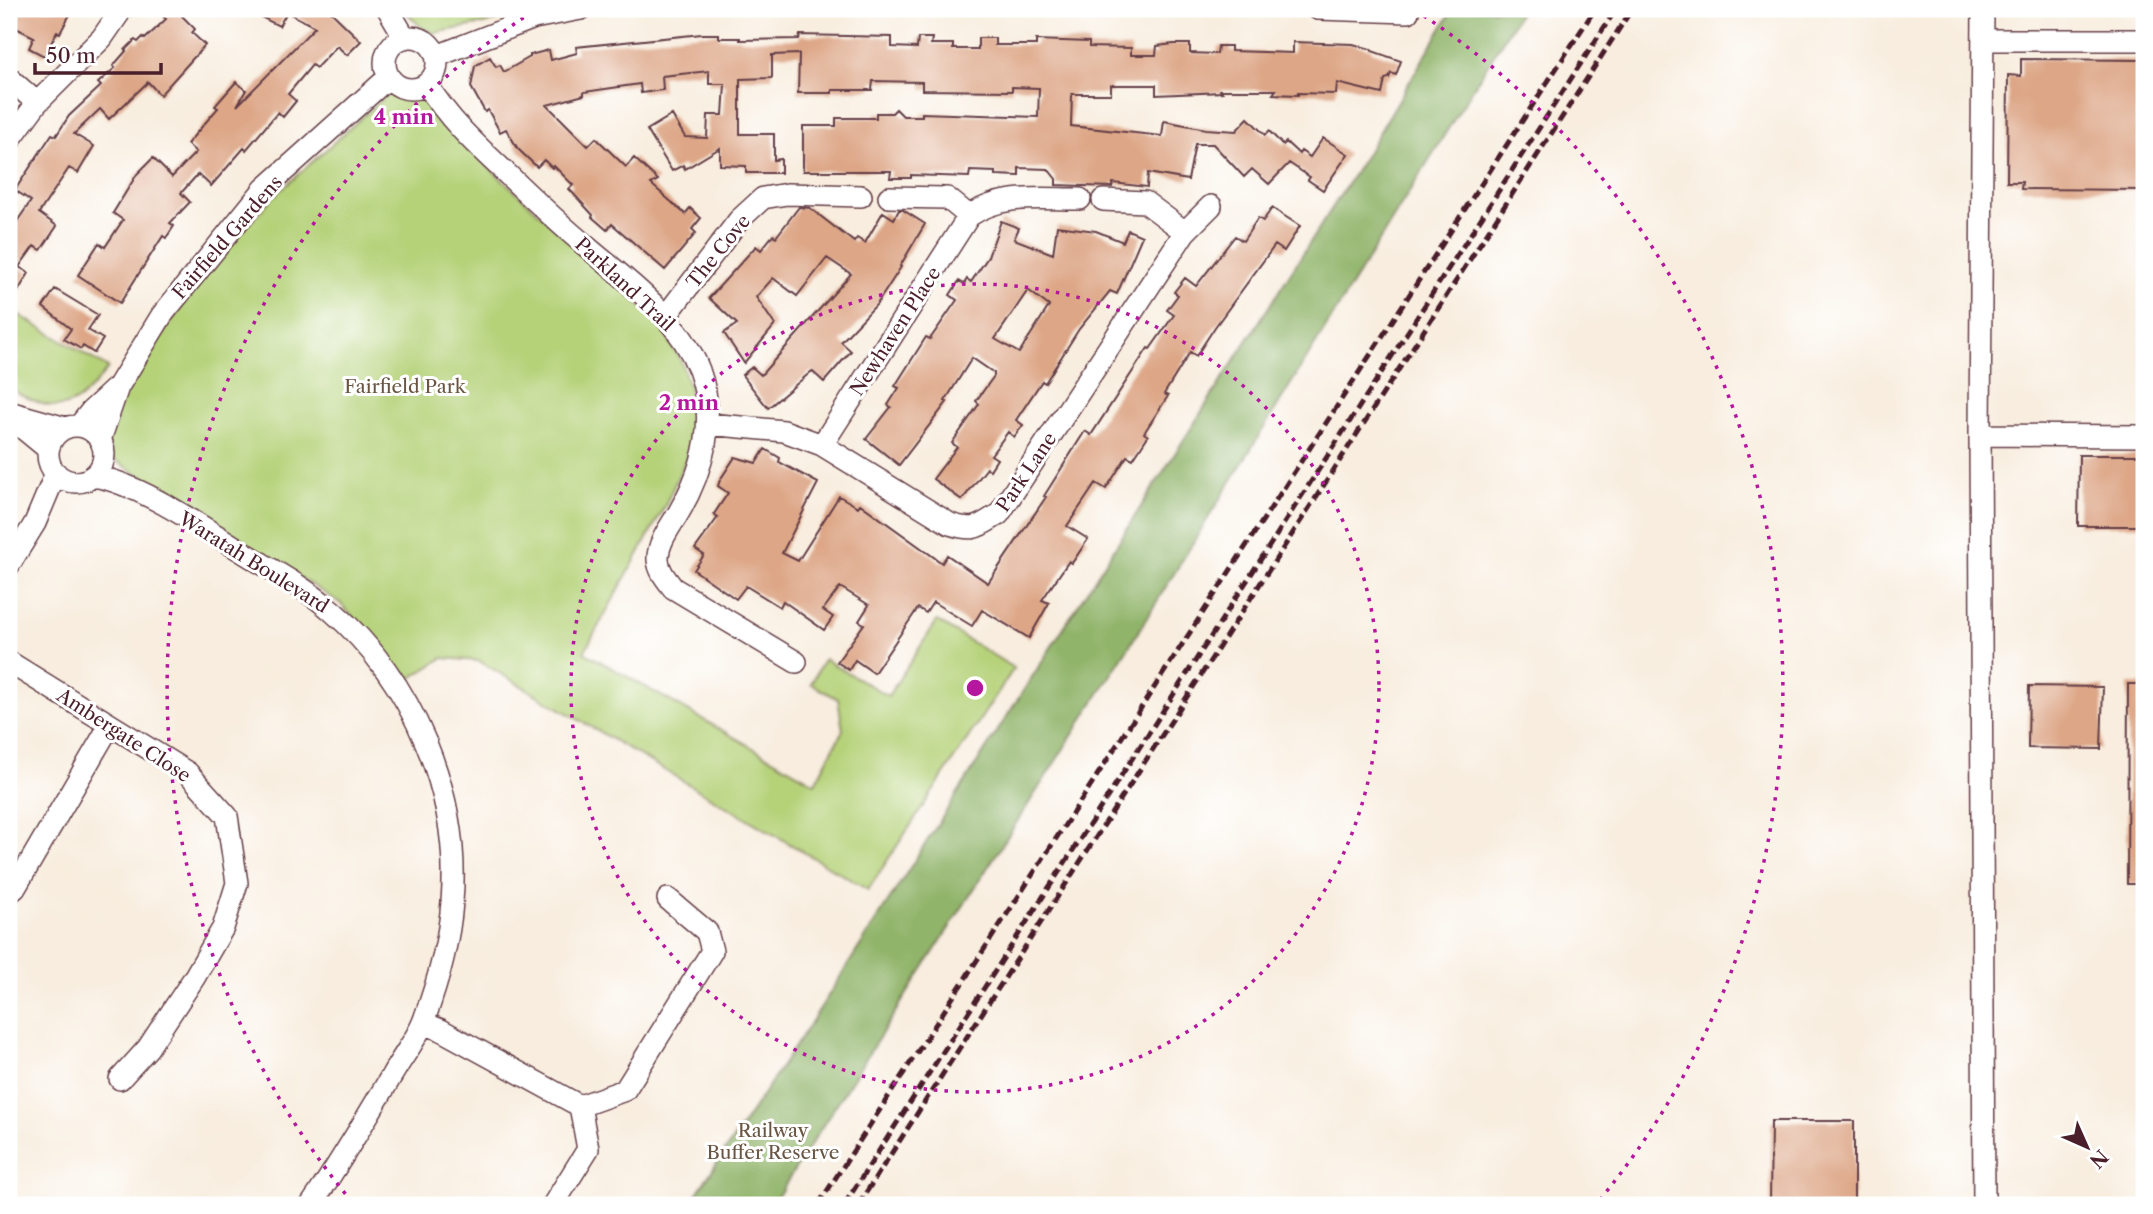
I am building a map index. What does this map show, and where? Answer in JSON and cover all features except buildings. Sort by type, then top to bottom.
[{"type":"street","points":[[9,141],[37,103],[102,38],[122,9]]},
{"type":"street","points":[[388,9],[405,38]]},
{"type":"street","points":[[436,56],[532,13],[582,9]]},
{"type":"street","points":[[1318,9],[1408,12]]},
{"type":"street","points":[[1983,9],[1980,435],[1984,1205]]},
{"type":"street","points":[[405,38],[423,40],[433,48],[436,56],[438,65],[435,74],[427,84],[418,89],[400,87],[390,77],[386,60],[390,48],[405,38]]},
{"type":"street","points":[[1983,40],[2144,40]]},
{"type":"street","name":"Fairfield Gardens","points":[[101,444],[118,387],[162,315],[264,189],[390,77]]},
{"type":"street","points":[[9,78],[37,103]]},
{"type":"street","name":"Parkland Trail","points":[[427,84],[461,130],[557,222],[666,316],[682,337],[699,370],[707,404],[708,424],[704,456],[694,482],[662,541],[658,559],[662,573],[673,588],[796,662]]},
{"type":"street","name":"The Cove","points":[[666,316],[739,220],[763,198],[787,194],[861,196]]},
{"type":"street","points":[[889,197],[947,198],[969,216],[985,205],[1004,200],[1080,199]]},
{"type":"street","points":[[1103,200],[1145,202],[1185,232]]},
{"type":"street","name":"Park Lane","points":[[708,424],[784,431],[822,445],[950,524],[968,530],[983,525],[999,514],[1185,232],[1211,205]]},
{"type":"street","name":"Newhaven Place","points":[[822,445],[969,216]]},
{"type":"street","name":"Fairfield Gardens","points":[[72,427],[118,387]]},
{"type":"street","name":"Waratah Boulevard","points":[[9,414],[87,429],[146,495]]},
{"type":"street","name":"Waratah Boulevard","points":[[9,414],[48,449]]},
{"type":"street","points":[[72,427],[54,436],[48,449],[51,466],[74,477]]},
{"type":"street","points":[[1980,435],[2144,436]]},
{"type":"street","points":[[9,565],[35,523],[74,477],[102,464],[101,444]]},
{"type":"street","name":"Waratah Boulevard","points":[[74,477],[104,477],[146,495],[295,583],[331,609],[361,639],[384,668],[419,726],[430,753],[451,841],[452,902],[446,948],[423,1023],[355,1139],[311,1205]]},
{"type":"street","name":"Ambergate Close","points":[[9,662],[188,773],[228,816],[237,883],[223,928],[148,1048],[120,1079]]},
{"type":"street","points":[[9,893],[15,888],[110,725]]},
{"type":"street","points":[[423,1023],[441,1030],[580,1106],[625,1090],[712,951],[707,932],[668,899]]},
{"type":"street","points":[[553,1205],[589,1149],[580,1106]]},
{"type":"green space","points":[[403,9],[515,9],[510,16],[483,24],[434,33],[422,28]]},
{"type":"green space","name":"Railway Buffer Reserve","points":[[1453,9],[1522,9],[1130,645],[772,1205],[689,1205],[812,1021],[1364,158]]},
{"type":"green space","name":"Fairfield Park","points":[[391,91],[422,101],[468,148],[658,322],[681,361],[696,410],[689,452],[665,506],[584,652],[815,783],[843,730],[838,699],[811,684],[824,659],[888,696],[937,621],[1014,668],[868,890],[479,661],[443,658],[408,680],[340,603],[112,458],[100,423],[202,278],[270,200]]},
{"type":"green space","points":[[9,309],[108,368],[85,394],[64,406],[40,403],[9,388]]},
{"type":"railway","points":[[818,1205],[1595,9]]},
{"type":"railway","points":[[844,1205],[1616,9]]},
{"type":"railway","points":[[858,1205],[1632,9]]}]
